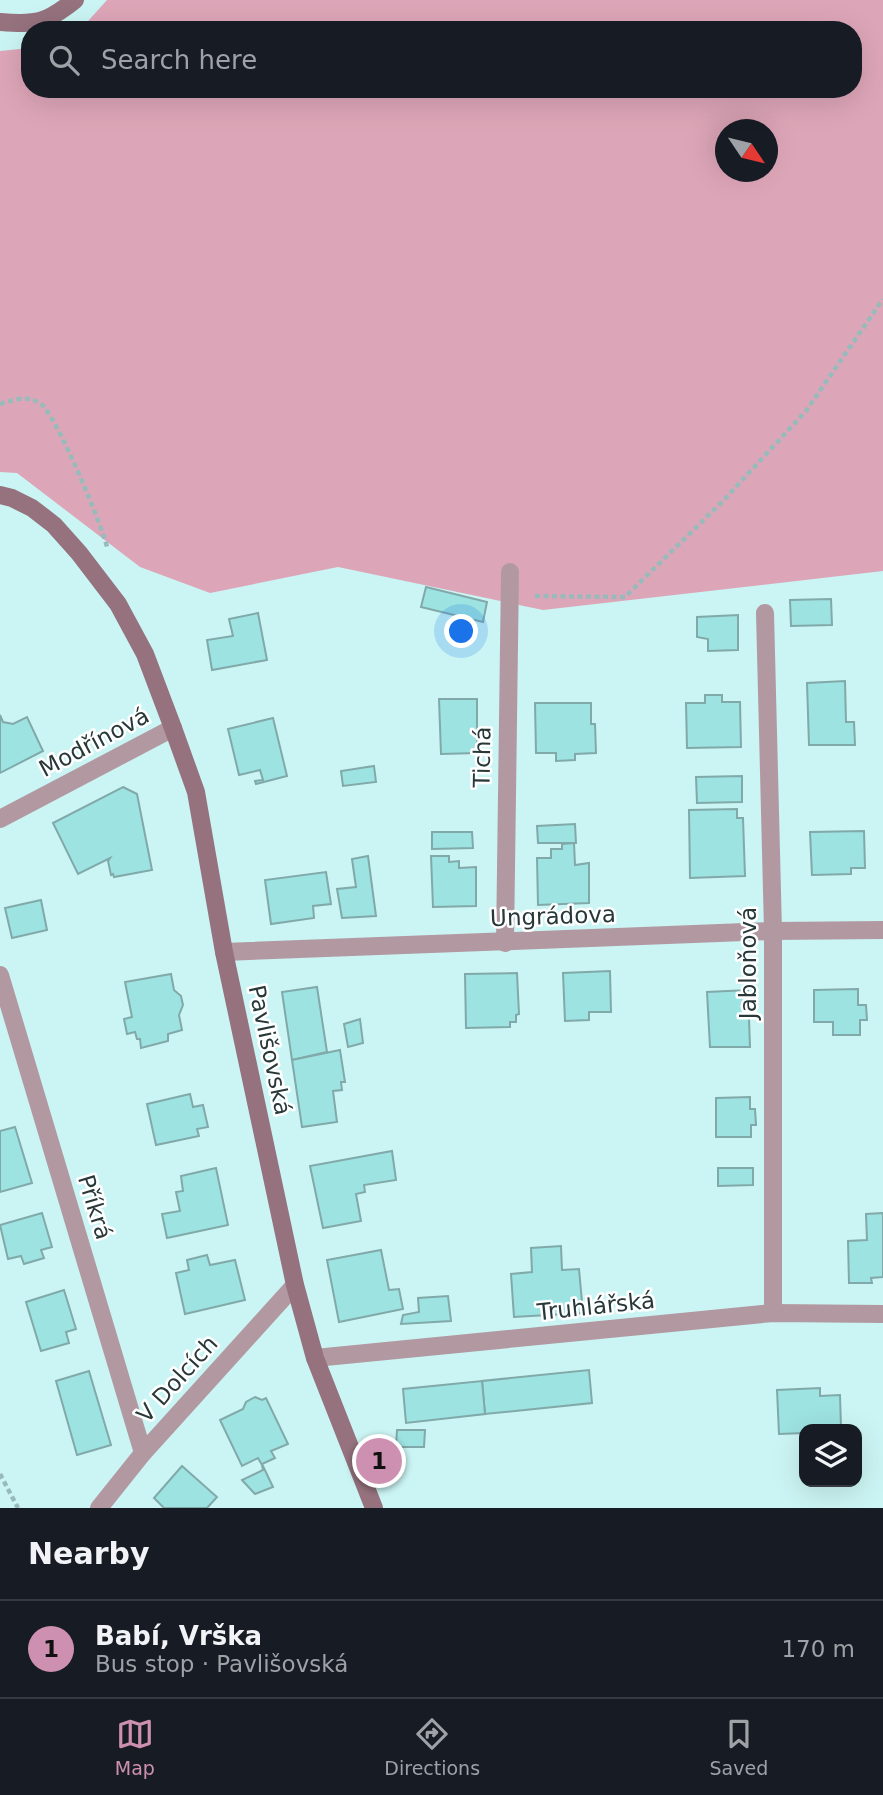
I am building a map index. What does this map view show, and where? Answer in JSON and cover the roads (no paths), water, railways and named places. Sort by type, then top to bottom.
[{"type":"street","points":[[40,21],[53,18],[75,0]]},
{"type":"street","points":[[0,22],[21,24]]},
{"type":"street","name":"Pavlišovská","points":[[0,495],[32,508],[54,525],[118,604],[145,654],[173,728],[196,792],[224,952],[295,1285],[315,1358],[374,1508]]},
{"type":"street","name":"Tichá","points":[[505,943],[510,572]]},
{"type":"street","name":"Jabloňová","points":[[765,613],[773,931],[774,1313]]},
{"type":"street","name":"Modřínová","points":[[0,819],[173,728]]},
{"type":"street","name":"Ungrádova","points":[[224,952],[773,931],[883,930]]},
{"type":"street","name":"Příkrá","points":[[0,975],[144,1452]]},
{"type":"street","name":"V Dolcích","points":[[99,1508],[144,1452],[295,1285]]},
{"type":"street","name":"Truhlářská","points":[[315,1358],[774,1313],[883,1314]]},
{"type":"place","name":"Babí, Vrška","points":[[379,1461]]}]
